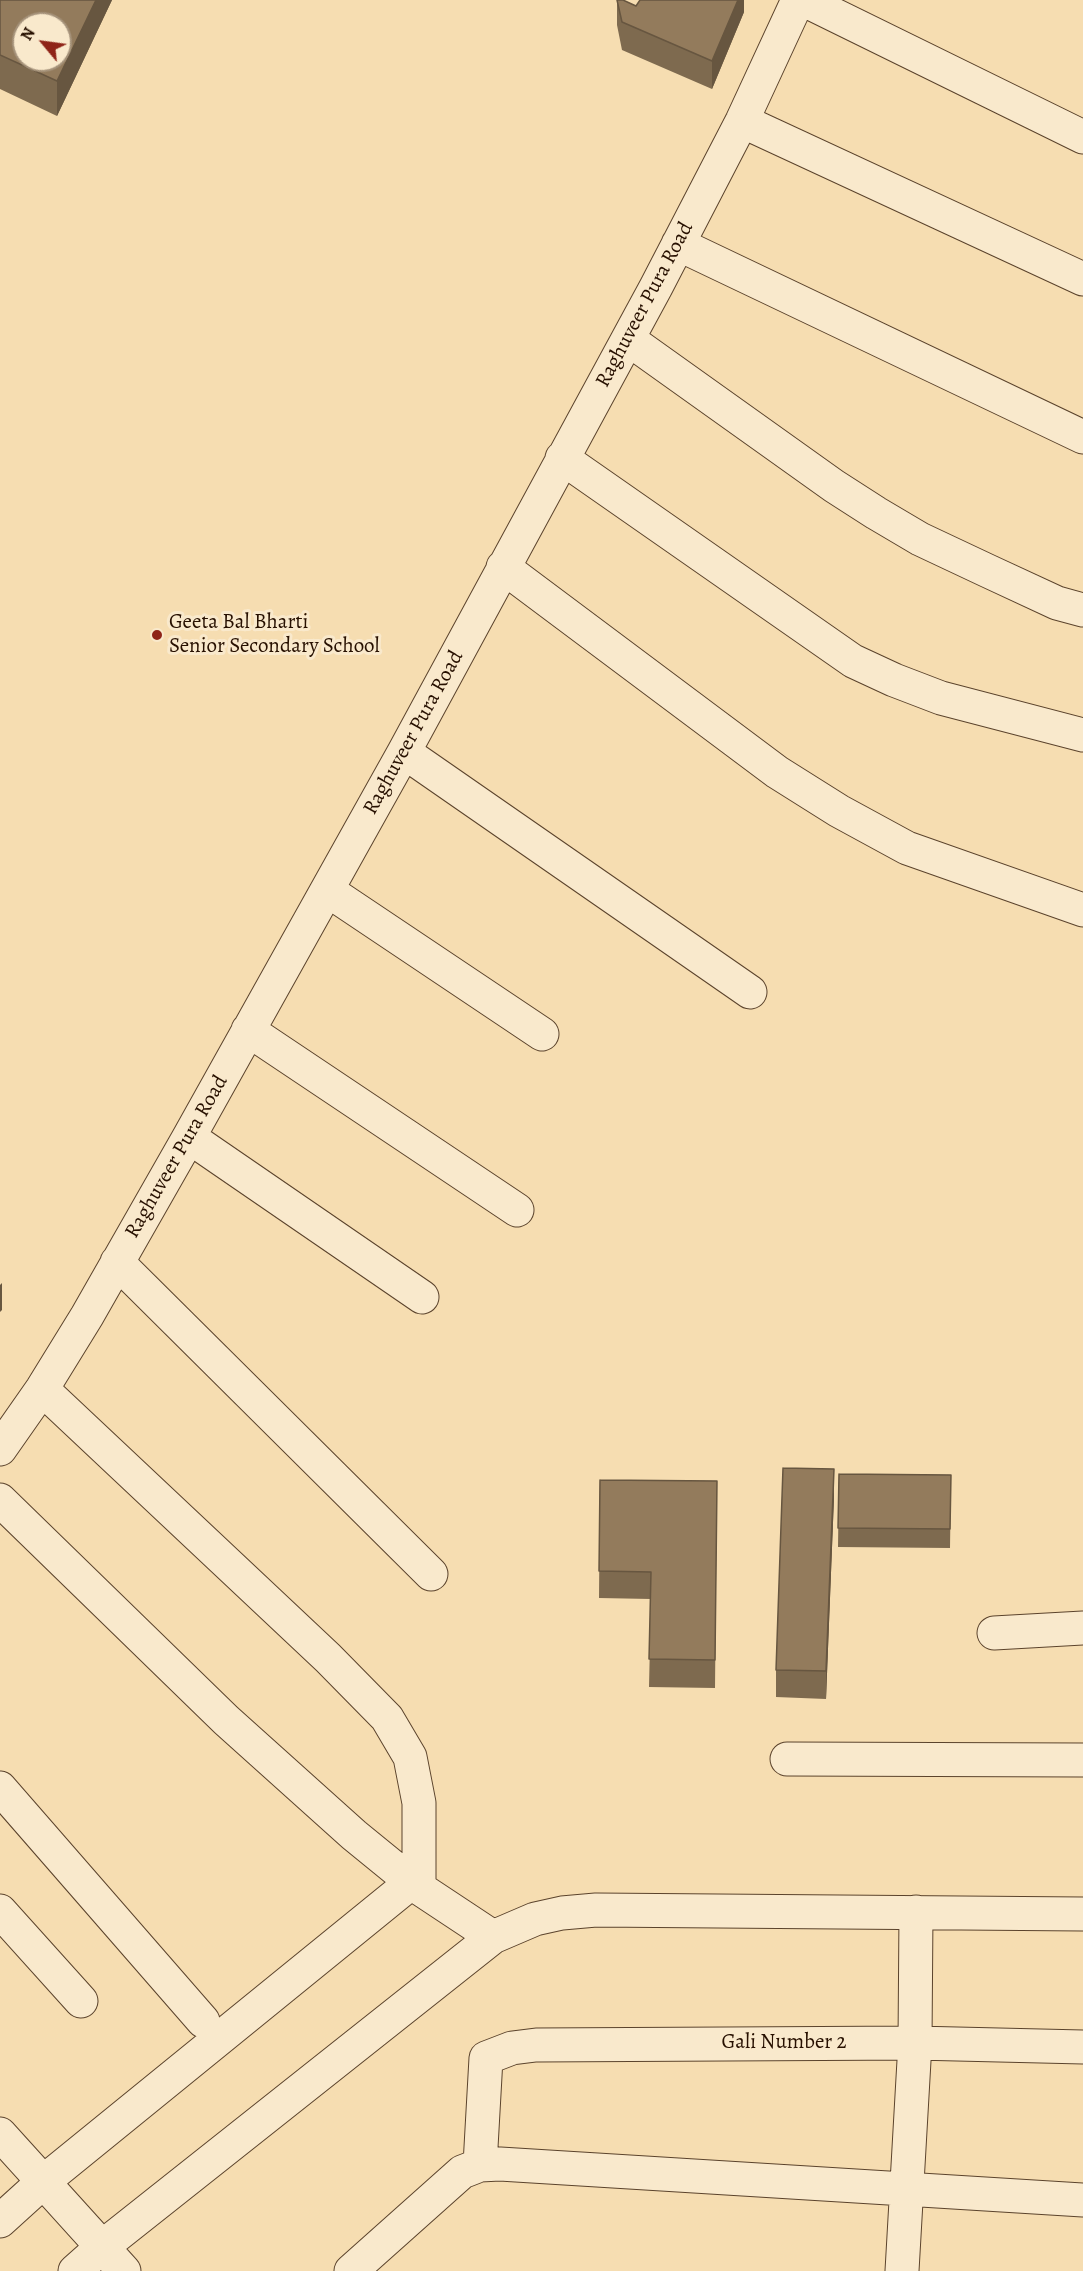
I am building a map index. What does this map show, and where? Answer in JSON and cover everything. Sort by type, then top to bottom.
[{"type":"street","name":"Raghuveer Pura Road","points":[[0,1449],[42,1389],[117,1262],[404,753],[678,244],[742,121],[798,0]]},
{"type":"street","points":[[804,0],[1083,137]]},
{"type":"street","points":[[742,121],[1083,279]]},
{"type":"street","points":[[678,244],[1083,437]]},
{"type":"street","points":[[628,339],[834,486],[876,513],[920,539],[988,571],[1057,603],[1083,610]]},
{"type":"street","points":[[562,458],[853,661],[894,681],[941,698],[1083,735]]},
{"type":"street","points":[[503,567],[777,772],[839,811],[907,848],[1083,910]]},
{"type":"street","points":[[404,753],[750,992]]},
{"type":"street","points":[[327,890],[542,1034]]},
{"type":"street","points":[[248,1030],[517,1210]]},
{"type":"street","points":[[189,1137],[422,1297]]},
{"type":"street","points":[[117,1262],[430,1574]]},
{"type":"street","points":[[0,2222],[43,2182],[415,1885],[419,1803],[410,1757],[387,1718],[328,1658],[42,1389]]},
{"type":"street","points":[[0,1500],[226,1720],[354,1835],[415,1885],[493,1937]]},
{"type":"street","points":[[994,1633],[1083,1628]]},
{"type":"street","points":[[787,1759],[1083,1760]]},
{"type":"street","points":[[0,1788],[203,2021]]},
{"type":"street","points":[[75,2271],[102,2247],[493,1937],[535,1919],[561,1913],[596,1910],[1083,1914]]},
{"type":"street","points":[[0,1911],[81,2001]]},
{"type":"street","points":[[902,2271],[915,2043],[916,1912]]},
{"type":"street","name":"Gali Number 2","points":[[480,2165],[486,2058],[512,2048],[536,2045],[915,2043],[1083,2047]]},
{"type":"street","points":[[0,2134],[124,2271]]},
{"type":"street","points":[[351,2271],[462,2172],[480,2165],[500,2164],[1083,2200]]},
{"type":"building","points":[[0,0],[96,0],[72,50],[72,12],[12,12],[12,60],[0,55]]},
{"type":"building","points":[[617,0],[623,0],[636,6],[640,0],[738,0],[712,61],[622,22]]},
{"type":"building","points":[[37,72],[61,72],[57,81]]},
{"type":"building","points":[[783,1468],[834,1469],[826,1671],[776,1670]]},
{"type":"building","points":[[839,1474],[951,1475],[950,1529],[838,1528]]},
{"type":"building","points":[[600,1480],[717,1481],[715,1660],[649,1659],[651,1572],[599,1571]]},
{"type":"place","name":"Geeta Bal Bharti Senior Secondary School","points":[[157,635]]}]
